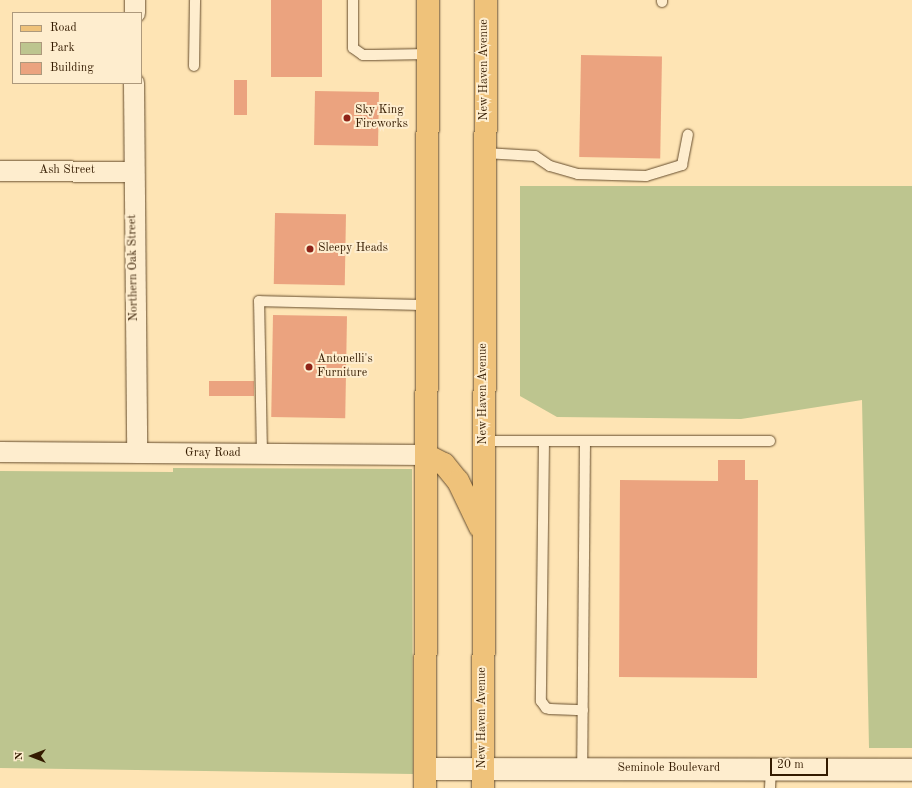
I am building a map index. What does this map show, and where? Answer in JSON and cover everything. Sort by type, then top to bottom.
[{"type":"main road","points":[[425,779],[428,0]]},
{"type":"main road","name":"New Haven Avenue","points":[[483,778],[483,441],[486,0]]},
{"type":"main road","points":[[426,455],[444,464],[458,481],[483,532]]},
{"type":"street","points":[[134,12],[135,0]]},
{"type":"street","name":"Northern Oak Street","points":[[134,84],[133,172],[137,453]]},
{"type":"street","name":"Ash Street","points":[[0,171],[133,172]]},
{"type":"street","name":"Gray Road","points":[[0,452],[426,455]]},
{"type":"street","name":"Seminole Boulevard","points":[[425,779],[483,778],[582,769],[770,779],[912,770]]},
{"type":"lane","points":[[194,66],[195,0]]},
{"type":"lane","points":[[353,0],[353,48],[363,55],[374,56],[428,54]]},
{"type":"lane","points":[[485,153],[535,156],[550,166],[578,174],[646,176],[682,165],[688,135]]},
{"type":"lane","points":[[262,454],[259,302],[427,305]]},
{"type":"lane","points":[[483,441],[770,441]]},
{"type":"lane","points":[[544,441],[541,701],[546,708],[550,709],[583,710]]},
{"type":"lane","points":[[582,769],[585,441]]},
{"type":"green space","points":[[520,186],[912,186],[912,748],[869,748],[862,400],[741,419],[557,417],[520,396]]},
{"type":"green space","points":[[173,468],[412,469],[413,774],[0,768],[0,471],[173,472]]},
{"type":"building","points":[[271,0],[322,0],[322,77],[271,77]]},
{"type":"building","points":[[581,55],[662,56],[660,158],[579,157]]},
{"type":"building","points":[[234,80],[247,80],[247,115],[234,115]]},
{"type":"building","name":"Sky King Fireworks","points":[[315,91],[379,92],[378,146],[314,145]]},
{"type":"building","name":"Sleepy Heads","points":[[275,213],[346,214],[345,285],[274,284]]},
{"type":"building","name":"Antonelli's Furniture","points":[[273,315],[347,316],[345,418],[271,417]]},
{"type":"building","points":[[209,381],[254,381],[254,396],[209,396]]},
{"type":"building","points":[[718,460],[745,460],[745,480],[758,480],[757,678],[619,677],[620,480],[718,481]]},
{"type":"place","name":"Sky King Fireworks","points":[[347,118]]},
{"type":"place","name":"Sleepy Heads","points":[[310,249]]},
{"type":"place","name":"Antonelli's Furniture","points":[[309,367]]}]
